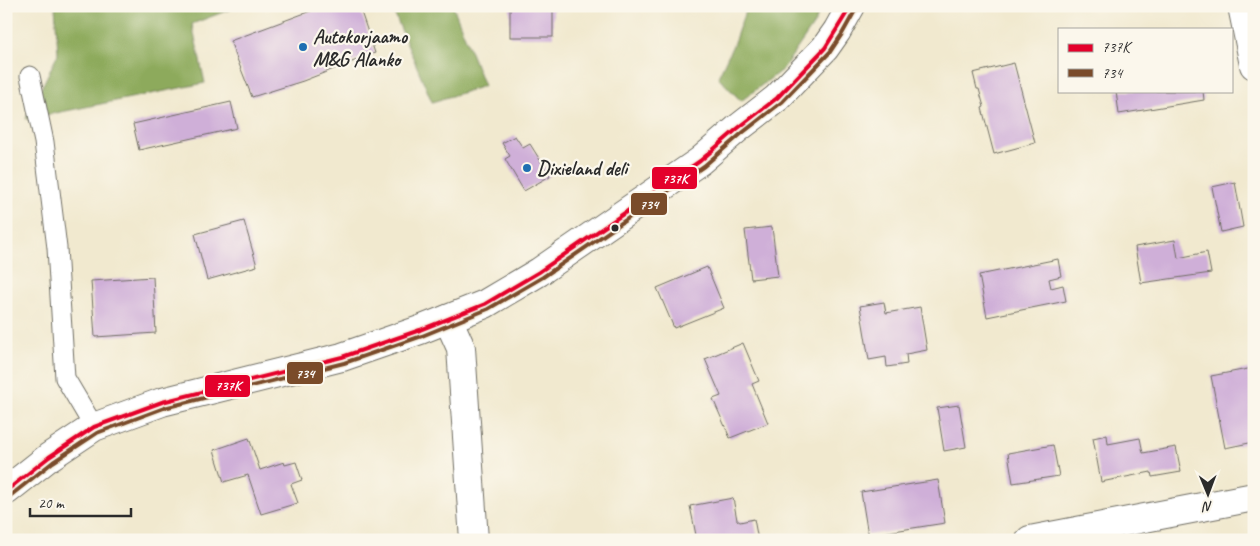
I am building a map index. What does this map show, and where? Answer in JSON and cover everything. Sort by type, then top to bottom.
[{"type":"street","points":[[6,491],[49,457],[94,427],[162,402],[342,357],[420,330],[485,304],[539,272],[700,161],[777,98],[825,48],[851,6]]},
{"type":"street","points":[[1242,6],[1254,65]]},
{"type":"street","points":[[448,319],[461,348],[474,540]]},
{"type":"street","points":[[1030,540],[1254,497]]},
{"type":"lane","points":[[30,76],[44,142],[58,248],[65,378],[94,427]]},
{"type":"green space","points":[[55,6],[239,6],[192,24],[205,83],[26,119],[58,54]]},
{"type":"green space","points":[[391,6],[453,6],[484,86],[432,102]]},
{"type":"green space","points":[[747,6],[820,6],[816,21],[783,69],[741,101],[718,77],[733,45]]},
{"type":"building","name":"Autokorjaamo M&G Alanko","points":[[324,6],[359,6],[375,53],[303,81],[252,97],[230,41]]},
{"type":"building","points":[[510,6],[553,6],[553,37],[510,37]]},
{"type":"building","points":[[1014,63],[1035,143],[994,154],[982,108],[984,107],[973,73]]},
{"type":"building","points":[[1116,92],[1203,92],[1204,100],[1119,114]]},
{"type":"building","points":[[231,102],[237,128],[139,150],[133,124]]},
{"type":"building","name":"Dixieland deli","points":[[515,136],[523,148],[530,144],[550,176],[524,191],[505,159],[510,156],[502,143]]},
{"type":"building","points":[[1235,182],[1243,227],[1221,232],[1212,187]]},
{"type":"building","points":[[244,221],[257,266],[207,280],[195,234]]},
{"type":"building","points":[[772,227],[778,276],[751,279],[745,230]]},
{"type":"building","points":[[1175,240],[1178,258],[1207,252],[1211,273],[1141,283],[1135,247]]},
{"type":"building","points":[[1058,259],[1061,276],[1049,279],[1051,288],[1063,285],[1066,301],[987,317],[979,275]]},
{"type":"building","points":[[707,267],[724,308],[674,328],[657,288]]},
{"type":"building","points":[[153,277],[156,333],[95,337],[91,281]]},
{"type":"building","points":[[884,302],[886,313],[920,307],[927,350],[906,354],[907,364],[887,367],[886,357],[869,360],[860,306]]},
{"type":"building","points":[[743,343],[759,381],[752,384],[768,423],[730,438],[713,399],[721,396],[705,359]]},
{"type":"building","points":[[1253,368],[1254,442],[1225,448],[1211,376]]},
{"type":"building","points":[[959,405],[966,447],[944,451],[937,408]]},
{"type":"building","points":[[1107,435],[1108,444],[1140,438],[1143,453],[1176,447],[1181,472],[1152,477],[1151,472],[1101,482],[1093,438]]},
{"type":"building","points":[[249,438],[260,470],[284,462],[285,465],[296,462],[302,480],[291,484],[298,503],[261,514],[248,475],[224,482],[214,450]]},
{"type":"building","points":[[1053,445],[1059,476],[1013,483],[1008,453]]},
{"type":"building","points":[[938,480],[945,523],[868,535],[861,492]]},
{"type":"building","points":[[733,498],[737,520],[740,522],[754,519],[758,540],[697,540],[690,506]]},
{"type":"transit line","name":"737K","points":[[6,491],[49,457],[94,427],[162,402],[342,357],[420,330],[485,304],[539,272],[700,161],[777,98],[825,48],[851,6]]},
{"type":"transit line","name":"734","points":[[10,496],[53,462],[97,433],[164,408],[344,363],[422,336],[488,309],[543,277],[704,166],[782,102],[830,52],[856,9]]},
{"type":"place","name":"Autokorjaamo M&G Alanko","points":[[303,47]]},
{"type":"place","name":"Dixieland deli","points":[[527,168]]}]
